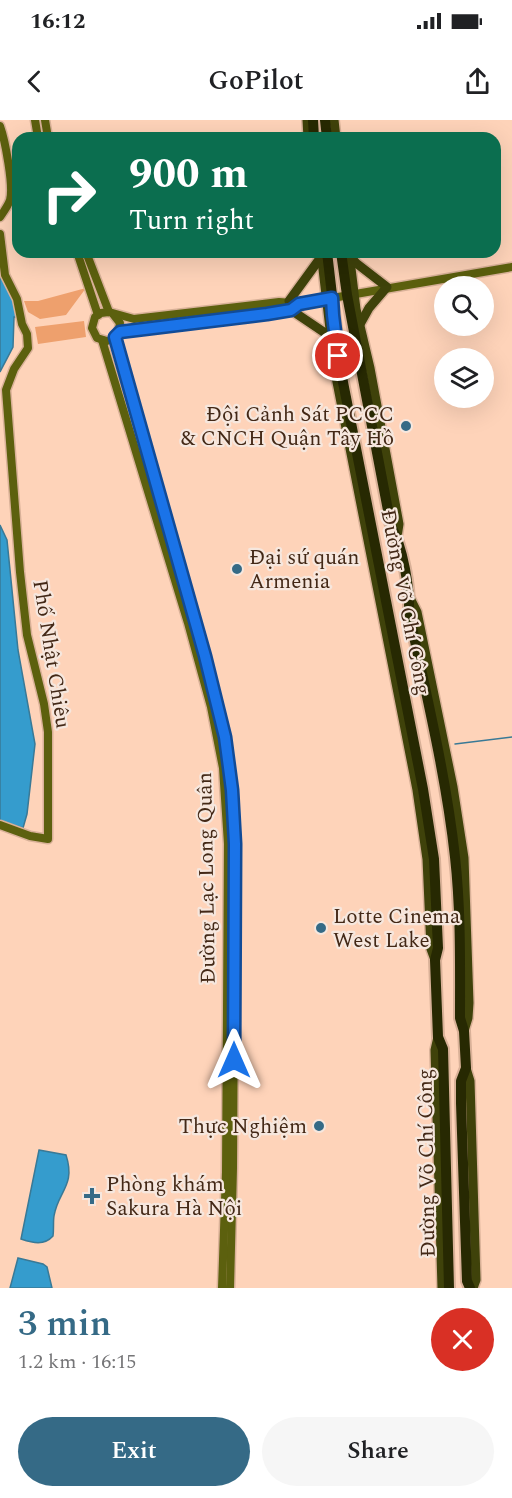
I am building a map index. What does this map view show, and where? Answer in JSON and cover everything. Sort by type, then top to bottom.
[{"type":"highway","name":"Đường Võ Chí Công","points":[[324,258],[341,372],[434,859],[438,948],[435,960],[438,1037],[443,1050],[449,1288]]},
{"type":"highway","name":"Đường Võ Chí Công","points":[[346,258],[350,295],[392,526],[397,537],[410,598],[409,613],[445,787],[455,858],[460,927],[460,1018],[464,1031],[466,1068],[461,1081],[461,1103],[467,1281],[471,1288]]},
{"type":"highway","points":[[325,282],[330,298]]},
{"type":"highway","points":[[350,295],[356,309]]},
{"type":"main road","points":[[0,126],[5,143],[11,195],[0,217]]},
{"type":"main road","name":"Phố Nhật Chiêu","points":[[0,234],[4,275],[17,299],[22,324],[27,334],[28,348],[14,369],[6,390],[26,627],[44,704],[48,732],[48,839],[30,836],[0,825]]},
{"type":"main road","points":[[79,258],[98,315]]},
{"type":"main road","points":[[88,258],[111,313],[119,320],[117,334]]},
{"type":"main road","points":[[293,305],[321,258]]},
{"type":"main road","points":[[323,258],[325,282]]},
{"type":"main road","points":[[351,258],[387,287]]},
{"type":"main road","points":[[331,337],[293,305],[134,319],[111,313],[98,315],[93,320],[92,328],[94,335],[102,340],[117,334],[293,305],[387,287],[512,267]]},
{"type":"main road","points":[[359,326],[369,308],[387,287]]},
{"type":"main road","name":"Đường Võ Chí Công","points":[[356,309],[370,368],[399,524],[397,537]]},
{"type":"main road","name":"Đường Võ Chí Công","points":[[331,316],[335,372],[415,765]]},
{"type":"main road","name":"Đường Lạc Long Quân","points":[[117,334],[218,705],[232,790],[235,844],[230,1288]]},
{"type":"main road","name":"Đường Lạc Long Quân","points":[[102,340],[188,623],[211,707],[223,768],[228,844],[226,1172],[222,1288]]},
{"type":"main road","name":"Đường Võ Chí Công","points":[[438,1037],[435,1050],[442,1288]]},
{"type":"shaded area","points":[[86,288],[66,315],[40,319],[28,312],[24,301],[38,301]]},
{"type":"shaded area","points":[[84,321],[86,337],[38,344],[35,327]]},
{"type":"water","points":[[0,265],[3,280],[14,299],[17,317],[14,317],[13,347],[0,372]]},
{"type":"water","points":[[0,525],[7,540],[18,650],[35,744],[27,814],[23,828],[0,821]]},
{"type":"water","points":[[39,1150],[66,1155],[69,1174],[56,1207],[53,1236],[38,1243],[21,1239]]},
{"type":"water","points":[[18,1258],[47,1267],[52,1288],[10,1288]]},
{"type":"waterway","points":[[455,744],[512,737]]},
{"type":"place","name":"Đội Cảnh Sát PCCC & CNCH Quận Tây Hồ","points":[[406,426]]},
{"type":"place","name":"Đại sứ quán Armenia","points":[[237,569]]},
{"type":"place","name":"Lotte Cinema West Lake","points":[[321,928]]},
{"type":"place","name":"Thực Nghiệm","points":[[319,1126]]},
{"type":"place","name":"Phòng khám Sakura Hà Nội","points":[[92,1196]]},
{"type":"route","points":[[234,1060],[235,844],[232,790],[225,737],[205,656],[115,337],[120,332],[146,327],[291,310],[299,304],[332,298],[338,356]]}]
